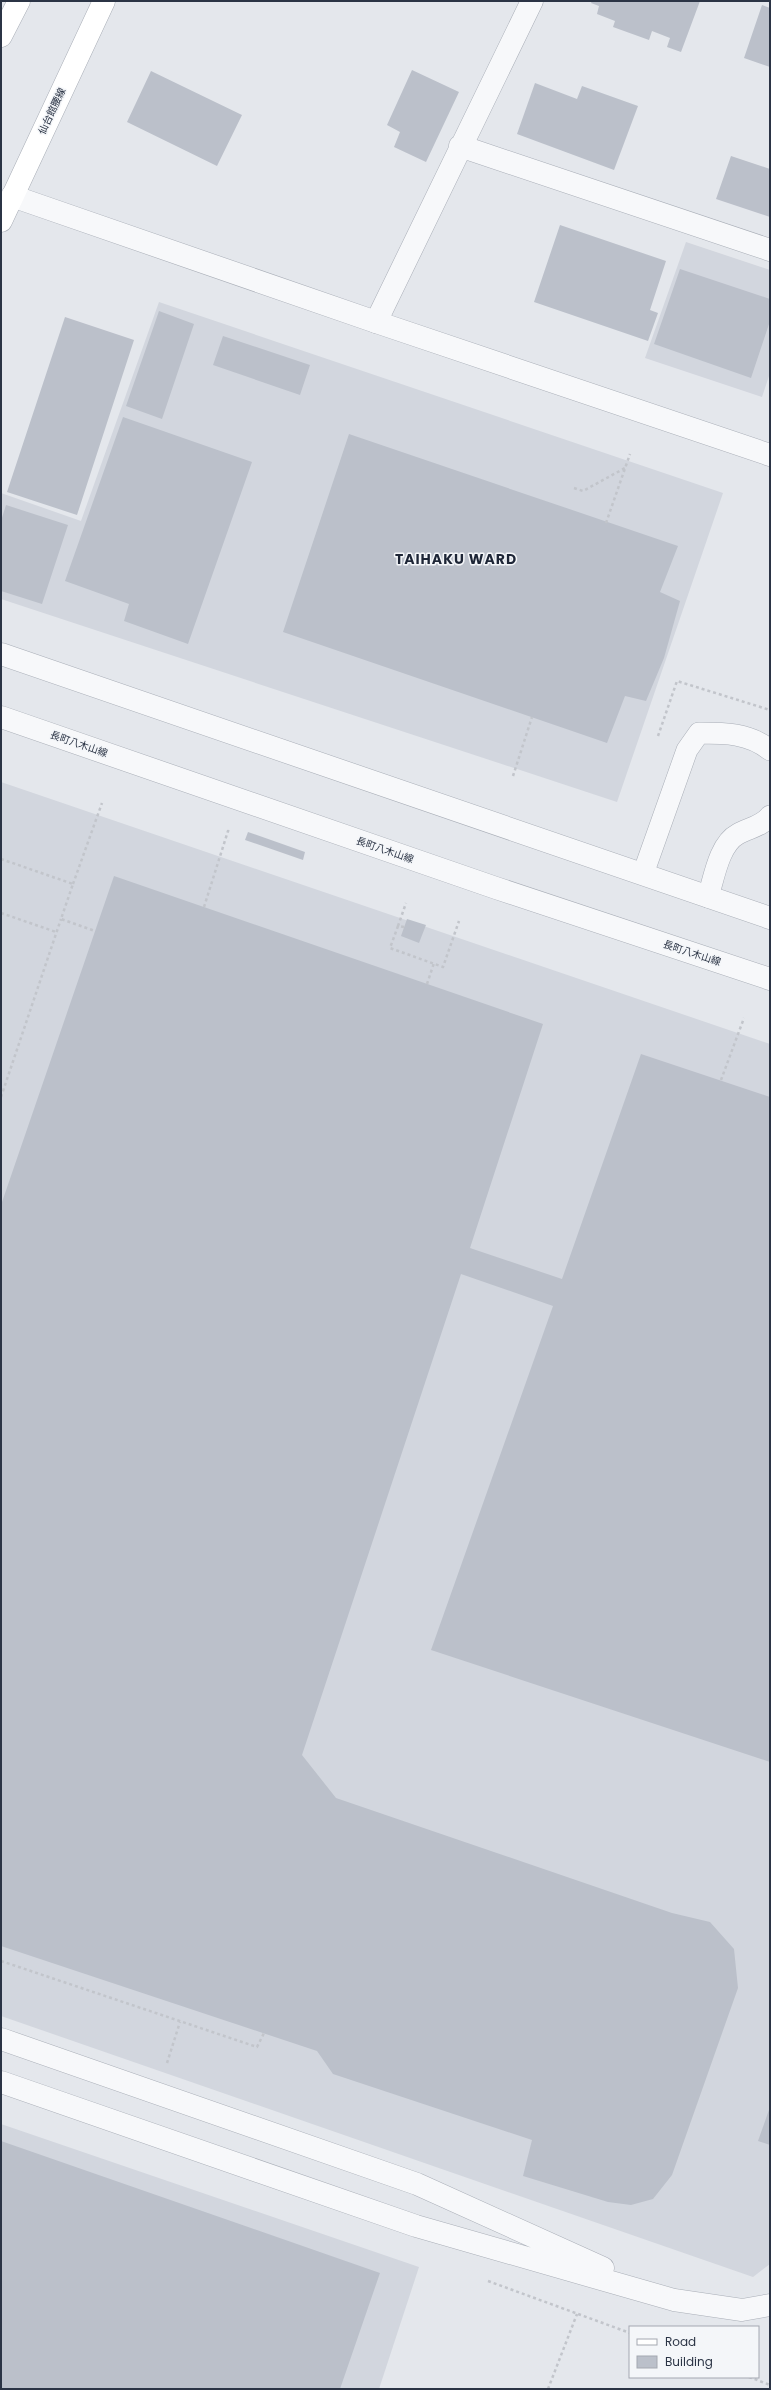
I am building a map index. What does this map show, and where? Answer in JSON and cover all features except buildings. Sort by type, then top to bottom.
[{"type":"main road","points":[[1,36],[19,1]]},
{"type":"main road","name":"仙台館腰線","points":[[1,221],[104,1]]},
{"type":"street","points":[[376,322],[460,146],[532,1]]},
{"type":"street","points":[[460,146],[770,250]]},
{"type":"street","points":[[12,196],[376,322],[770,455]]},
{"type":"street","points":[[1,654],[770,918]]},
{"type":"street","name":"長町八木山線","points":[[1,717],[496,888],[770,979]]},
{"type":"street","points":[[1,2039],[417,2184],[674,2300]]},
{"type":"street","points":[[1,2082],[416,2226],[674,2300],[742,2310],[770,2305]]},
{"type":"lane","points":[[643,874],[687,750],[699,733],[731,732],[761,743],[770,750]]},
{"type":"lane","points":[[708,897],[723,851],[729,841],[736,835],[765,823],[770,816]]},
{"type":"path","points":[[606,522],[630,454]]},
{"type":"path","points":[[574,488],[583,491],[625,468]]},
{"type":"path","points":[[512,776],[532,717]]},
{"type":"path","points":[[1,1097],[56,932],[102,803]]},
{"type":"path","points":[[204,907],[228,831],[234,833]]},
{"type":"path","points":[[1,859],[73,884]]},
{"type":"path","points":[[406,903],[390,948],[434,964],[443,967],[459,921]]},
{"type":"path","points":[[1,913],[56,932]]},
{"type":"path","points":[[61,919],[95,931]]},
{"type":"path","points":[[398,926],[404,928]]},
{"type":"path","points":[[427,984],[434,964]]},
{"type":"path","points":[[720,1080],[744,1018]]},
{"type":"path","points":[[1,1961],[257,2048],[264,2033]]},
{"type":"path","points":[[166,2064],[180,2022]]},
{"type":"path","points":[[548,2389],[577,2314]]},
{"type":"path","points":[[752,2378],[770,2384]]},
{"type":"shaded area","points":[[686,242],[770,270],[770,373],[762,397],[645,358]]},
{"type":"shaded area","points":[[159,302],[723,493],[617,802],[1,599],[1,493],[81,521]]},
{"type":"shaded area","points":[[1,782],[770,1044],[770,2264],[753,2277],[1,2016]]},
{"type":"shaded area","points":[[1,2124],[419,2267],[379,2389],[1,2389]]},
{"type":"district","name":"TAIHAKU WARD","points":[[456,559]]}]
